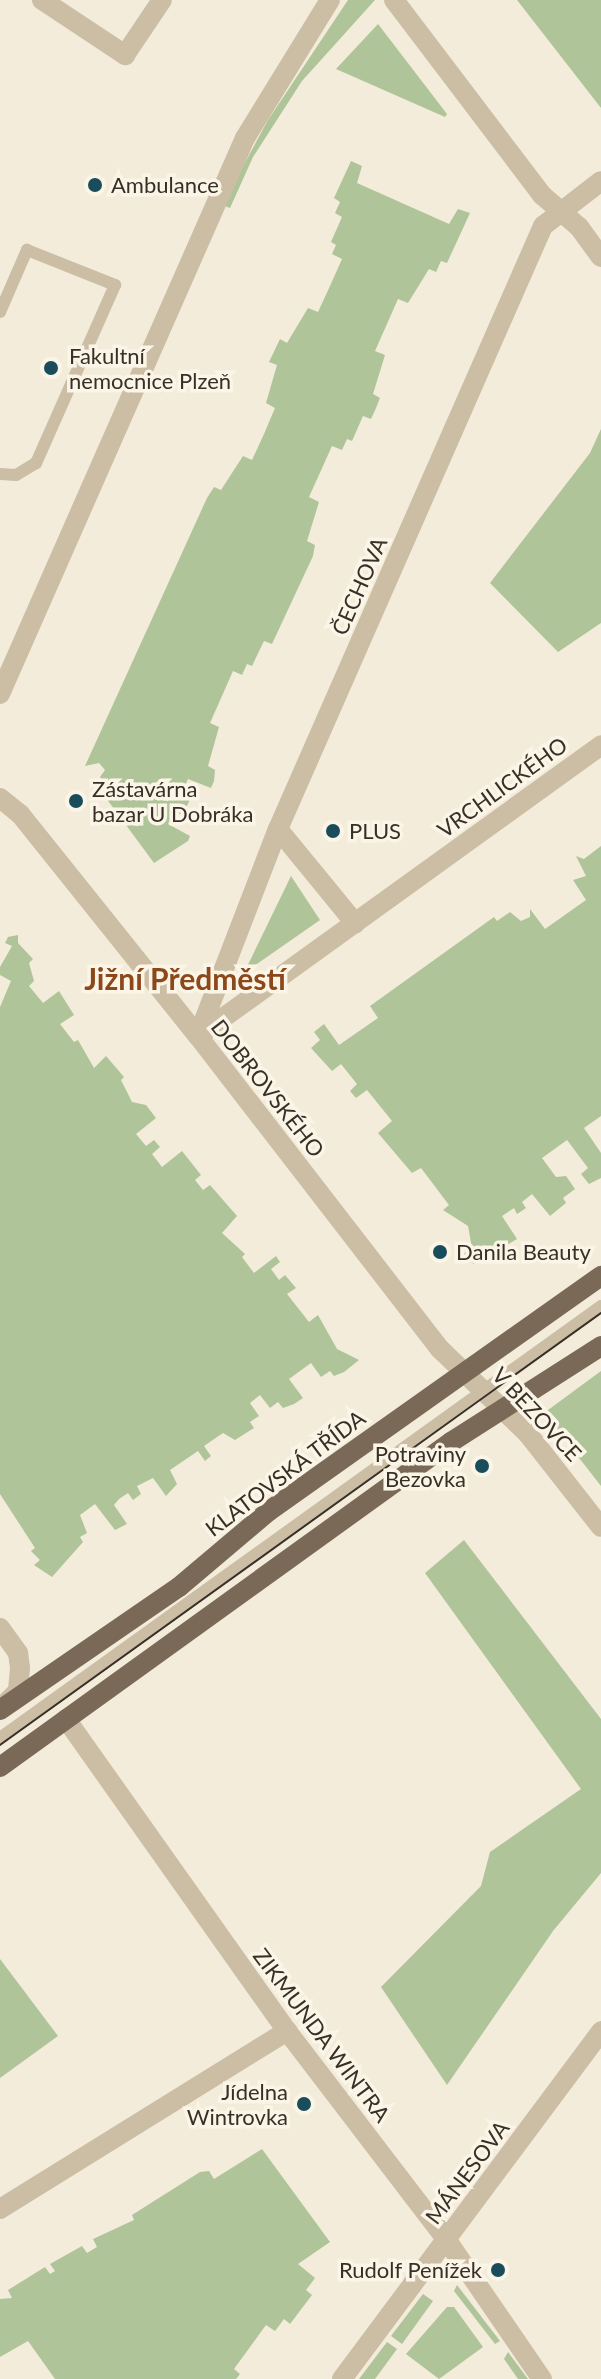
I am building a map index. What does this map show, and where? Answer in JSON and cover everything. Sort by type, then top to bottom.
[{"type":"main road","name":"KLATOVSKÁ TŘÍDA","points":[[0,1710],[47,1693],[269,1511],[601,1276]]},
{"type":"main road","points":[[0,1767],[451,1442],[601,1346]]},
{"type":"street","points":[[43,0],[125,55],[162,0]]},
{"type":"street","points":[[0,694],[245,138],[330,0]]},
{"type":"street","points":[[394,0],[560,211],[601,257]]},
{"type":"street","name":"ČECHOVA","points":[[198,1036],[278,829],[543,226],[601,181]]},
{"type":"street","name":"VRCHLICKÉHO","points":[[198,1036],[601,745]]},
{"type":"street","name":"DOBROVSKÉHO","points":[[0,798],[20,814],[198,1036],[440,1349],[465,1373]]},
{"type":"street","points":[[278,829],[355,923]]},
{"type":"street","name":"V BEZOVCE","points":[[465,1373],[504,1410],[601,1527]]},
{"type":"street","points":[[0,1628],[18,1653],[21,1683],[0,1710]]},
{"type":"street","name":"ZIKMUNDA WINTRA","points":[[66,1719],[287,2031],[446,2239],[542,2379]]},
{"type":"street","points":[[0,2209],[287,2031]]},
{"type":"street","name":"MÁNESOVA","points":[[342,2379],[601,2031]]},
{"type":"lane","points":[[0,312],[27,250],[115,285],[36,463],[16,475],[0,474]]},
{"type":"lane","name":"KLATOVSKÁ TŘÍDA","points":[[0,1738],[47,1693],[601,1306]]},
{"type":"lane","points":[[47,1693],[66,1719]]},
{"type":"green space","points":[[348,0],[375,0],[302,81],[253,157],[230,208],[222,205],[268,120]]},
{"type":"green space","points":[[517,0],[601,0],[601,108]]},
{"type":"green space","points":[[378,24],[447,114],[445,117],[336,69]]},
{"type":"green space","points":[[351,161],[362,166],[357,183],[449,224],[458,209],[470,213],[447,263],[441,261],[436,272],[429,269],[408,303],[398,299],[375,351],[385,355],[373,394],[380,398],[376,408],[371,419],[363,416],[352,441],[347,439],[342,450],[332,446],[309,497],[319,502],[307,541],[315,545],[313,556],[272,644],[264,641],[252,666],[247,664],[242,675],[233,671],[210,723],[219,727],[208,766],[215,770],[214,781],[211,788],[188,779],[182,792],[191,797],[183,815],[174,811],[168,824],[190,836],[188,841],[154,863],[106,798],[112,793],[100,777],[105,770],[99,763],[85,766],[207,498],[214,487],[221,490],[243,456],[252,460],[264,434],[275,408],[266,403],[277,365],[269,362],[280,339],[287,343],[308,308],[318,312],[342,259],[332,254],[336,245],[331,242],[342,217],[335,213],[340,202],[334,198]]},
{"type":"green space","points":[[601,429],[601,623],[558,652],[490,583],[590,453]]},
{"type":"green space","points":[[601,846],[601,1116],[584,1128],[601,1153],[601,1178],[589,1184],[581,1174],[588,1168],[567,1140],[542,1158],[556,1177],[566,1176],[575,1189],[563,1198],[566,1203],[550,1216],[532,1194],[522,1202],[526,1208],[517,1214],[514,1208],[502,1216],[517,1239],[496,1251],[502,1260],[492,1262],[483,1252],[474,1264],[464,1254],[472,1248],[468,1226],[443,1210],[449,1205],[421,1168],[412,1173],[378,1133],[392,1121],[367,1090],[356,1098],[350,1091],[357,1084],[341,1064],[332,1071],[311,1048],[320,1040],[314,1032],[324,1024],[339,1045],[378,1018],[370,1006],[494,917],[497,921],[510,912],[521,921],[530,917],[530,909],[545,929],[586,900],[573,880],[586,876],[576,856],[584,859]]},
{"type":"green space","points":[[291,876],[320,920],[244,973]]},
{"type":"green space","points":[[18,935],[18,943],[33,959],[29,963],[34,981],[29,986],[43,1003],[59,991],[74,1015],[60,1024],[74,1042],[78,1040],[94,1068],[106,1056],[124,1077],[121,1080],[132,1102],[146,1105],[156,1118],[136,1134],[146,1146],[154,1140],[160,1147],[152,1154],[162,1167],[182,1151],[201,1175],[195,1180],[203,1190],[210,1185],[237,1216],[222,1233],[245,1254],[242,1257],[254,1273],[276,1256],[280,1262],[271,1269],[279,1280],[285,1275],[296,1288],[287,1294],[309,1322],[318,1315],[337,1349],[359,1360],[344,1372],[334,1376],[330,1371],[321,1377],[311,1363],[289,1379],[303,1398],[283,1408],[278,1402],[270,1408],[260,1395],[250,1403],[259,1416],[250,1422],[254,1428],[235,1440],[223,1433],[204,1446],[211,1456],[205,1461],[198,1451],[170,1470],[177,1484],[166,1496],[153,1478],[137,1486],[141,1494],[133,1500],[128,1493],[119,1499],[114,1505],[127,1524],[115,1530],[95,1504],[80,1515],[87,1533],[80,1537],[83,1542],[52,1577],[34,1565],[40,1560],[31,1551],[35,1548],[0,1494],[0,1007],[11,981],[0,975],[0,967],[12,946],[5,943],[8,937]]},
{"type":"green space","points":[[601,1371],[601,1486],[544,1413]]},
{"type":"green space","points":[[464,1540],[601,1719],[601,1873],[553,1931],[447,2085],[381,1987],[481,1886],[490,1852],[581,1789],[425,1573]]},
{"type":"green space","points":[[0,1959],[58,2036],[0,2078]]},
{"type":"green space","points":[[262,2149],[330,2242],[298,2264],[315,2278],[306,2290],[312,2295],[290,2324],[284,2319],[275,2331],[266,2325],[234,2369],[240,2374],[236,2379],[55,2379],[28,2341],[0,2357],[0,2299],[12,2298],[8,2290],[45,2267],[50,2274],[55,2271],[50,2264],[82,2246],[87,2253],[97,2247],[93,2239],[134,2220],[132,2215],[200,2172],[209,2171],[214,2179]]},
{"type":"green space","points":[[457,2285],[500,2341],[495,2344],[454,2291]]},
{"type":"green space","points":[[423,2294],[433,2301],[402,2344],[391,2336]]},
{"type":"green space","points":[[447,2307],[454,2307],[483,2347],[439,2379],[406,2354]]},
{"type":"green space","points":[[387,2342],[397,2349],[375,2379],[359,2379]]},
{"type":"green space","points":[[508,2352],[528,2379],[518,2379],[504,2359]]},
{"type":"tram line","points":[[0,1745],[601,1313]]},
{"type":"place","name":"Ambulance","points":[[95,185]]},
{"type":"place","name":"Fakultní nemocnice Plzeň","points":[[51,368]]},
{"type":"place","name":"Zástavárna bazar U Dobráka","points":[[76,801]]},
{"type":"place","name":"PLUS","points":[[333,831]]},
{"type":"place","name":"Danila Beauty","points":[[440,1252]]},
{"type":"place","name":"Potraviny Bezovka","points":[[482,1466]]},
{"type":"place","name":"Jídelna Wintrovka","points":[[304,2104]]},
{"type":"place","name":"Rudolf Penížek","points":[[498,2270]]},
{"type":"district","name":"Jižní Předměstí","points":[[185,978]]}]
